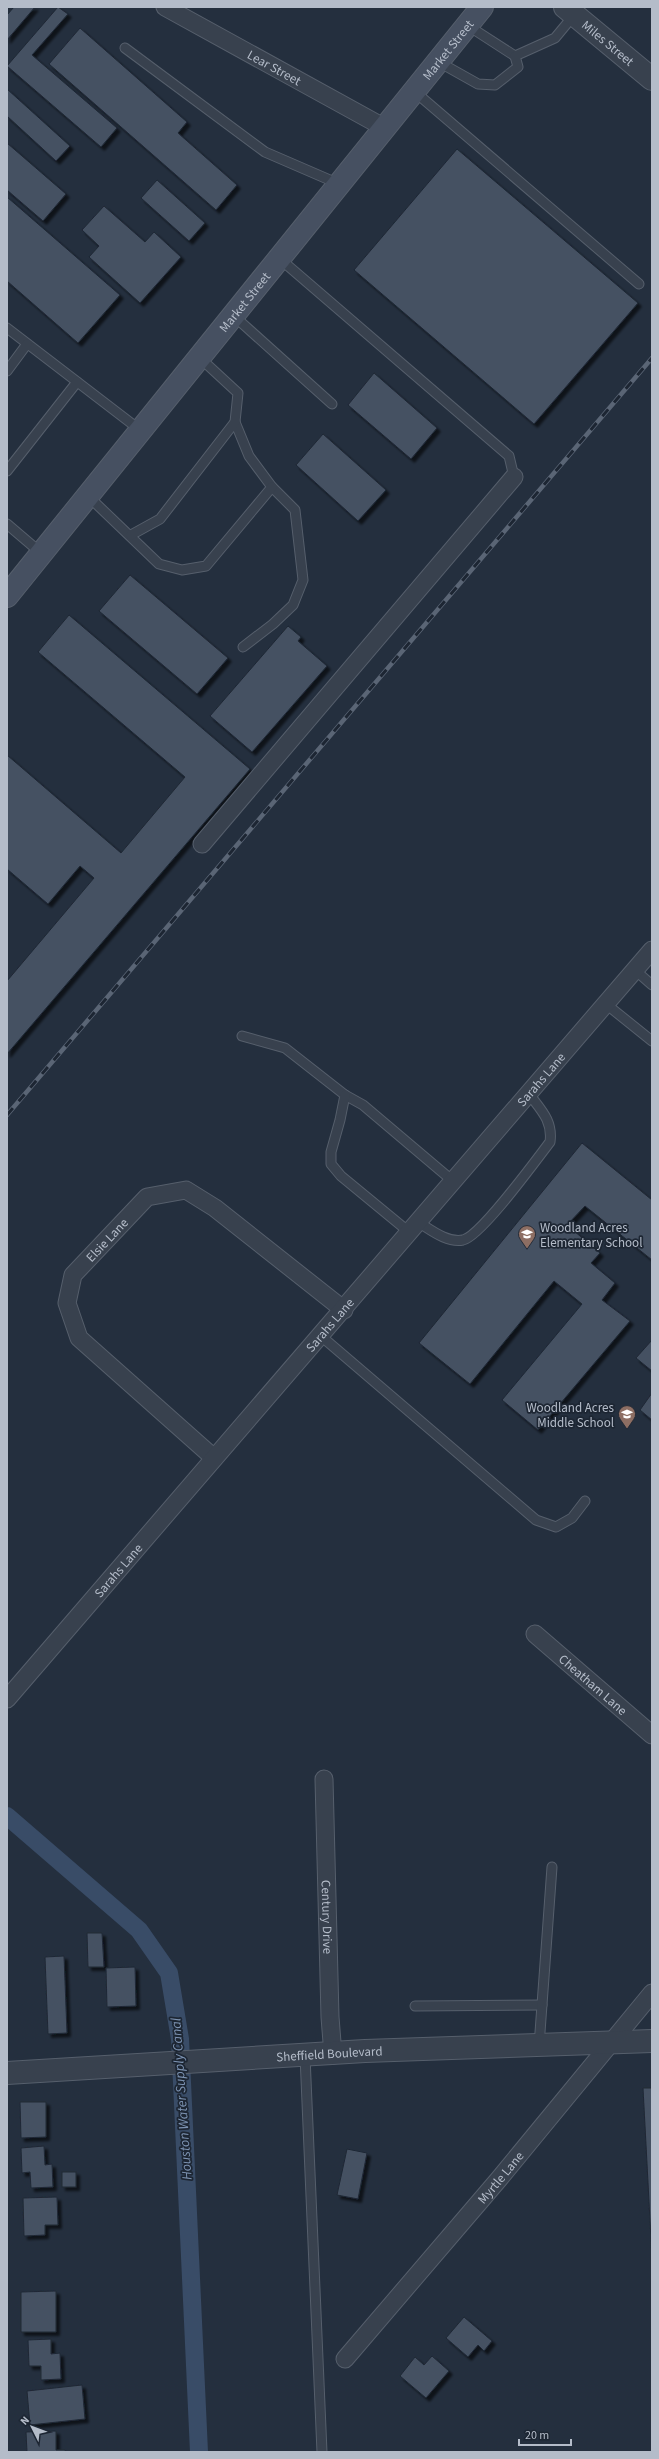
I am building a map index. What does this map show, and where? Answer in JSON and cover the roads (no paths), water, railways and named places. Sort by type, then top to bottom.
[{"type":"main road","name":"Market Street","points":[[7,596],[198,357],[234,316],[437,61],[482,7]]},
{"type":"street","name":"Lear Street","points":[[164,7],[385,128]]},
{"type":"street","name":"Miles Street","points":[[569,11],[652,79]]},
{"type":"street","points":[[202,844],[514,477]]},
{"type":"street","name":"Sarahs Lane","points":[[7,1699],[214,1458],[344,1310],[652,950]]},
{"type":"street","name":"Elsie Lane","points":[[214,1458],[79,1338],[66,1303],[74,1275],[147,1197],[186,1190],[215,1208],[344,1310]]},
{"type":"street","name":"Cheatham Lane","points":[[535,1634],[652,1735]]},
{"type":"street","name":"Century Drive","points":[[324,1779],[329,2009],[334,2055]]},
{"type":"street","name":"Myrtle Lane","points":[[345,2359],[612,2043],[652,1993]]},
{"type":"street","name":"Sheffield Boulevard","points":[[7,2073],[334,2055],[365,2051],[652,2041]]},
{"type":"lane","points":[[515,56],[555,38],[569,11]]},
{"type":"lane","points":[[437,61],[478,84],[495,85],[518,67],[515,56],[467,25]]},
{"type":"lane","points":[[125,48],[265,152],[340,184]]},
{"type":"lane","points":[[413,91],[639,284]]},
{"type":"lane","points":[[279,258],[509,456],[514,477]]},
{"type":"lane","points":[[234,316],[332,404]]},
{"type":"lane","points":[[7,328],[140,430]]},
{"type":"lane","points":[[7,371],[27,344]]},
{"type":"lane","points":[[198,357],[238,393],[235,422],[249,456],[272,487],[295,510],[303,580],[293,604],[273,624],[243,647]]},
{"type":"lane","points":[[7,471],[77,382]]},
{"type":"lane","points":[[131,535],[160,519],[235,422]]},
{"type":"lane","points":[[87,495],[131,535],[159,564],[182,570],[206,566],[272,487]]},
{"type":"lane","points":[[7,524],[41,553]]},
{"type":"lane","points":[[635,970],[652,985]]},
{"type":"lane","points":[[606,1004],[652,1041]]},
{"type":"lane","points":[[242,1036],[285,1048],[345,1095],[363,1105],[454,1182]]},
{"type":"lane","points":[[345,1095],[331,1152],[331,1164],[341,1176],[414,1227],[452,1240],[463,1240],[480,1229],[550,1142],[552,1131],[548,1118],[529,1094]]},
{"type":"lane","points":[[321,1336],[536,1520],[556,1527],[572,1518],[585,1501]]},
{"type":"lane","points":[[539,2046],[552,1867]]},
{"type":"lane","points":[[415,2006],[542,2005]]},
{"type":"lane","points":[[305,2056],[322,2452]]},
{"type":"waterway","name":"Houston Water Supply Canal","points":[[7,1816],[139,1930],[169,1973],[180,2039],[199,2452]]},
{"type":"railway","points":[[7,1115],[652,358]]},
{"type":"place","name":"Woodland Acres Elementary School","points":[[527,1249]]},
{"type":"place","name":"Woodland Acres Middle School","points":[[627,1429]]}]
